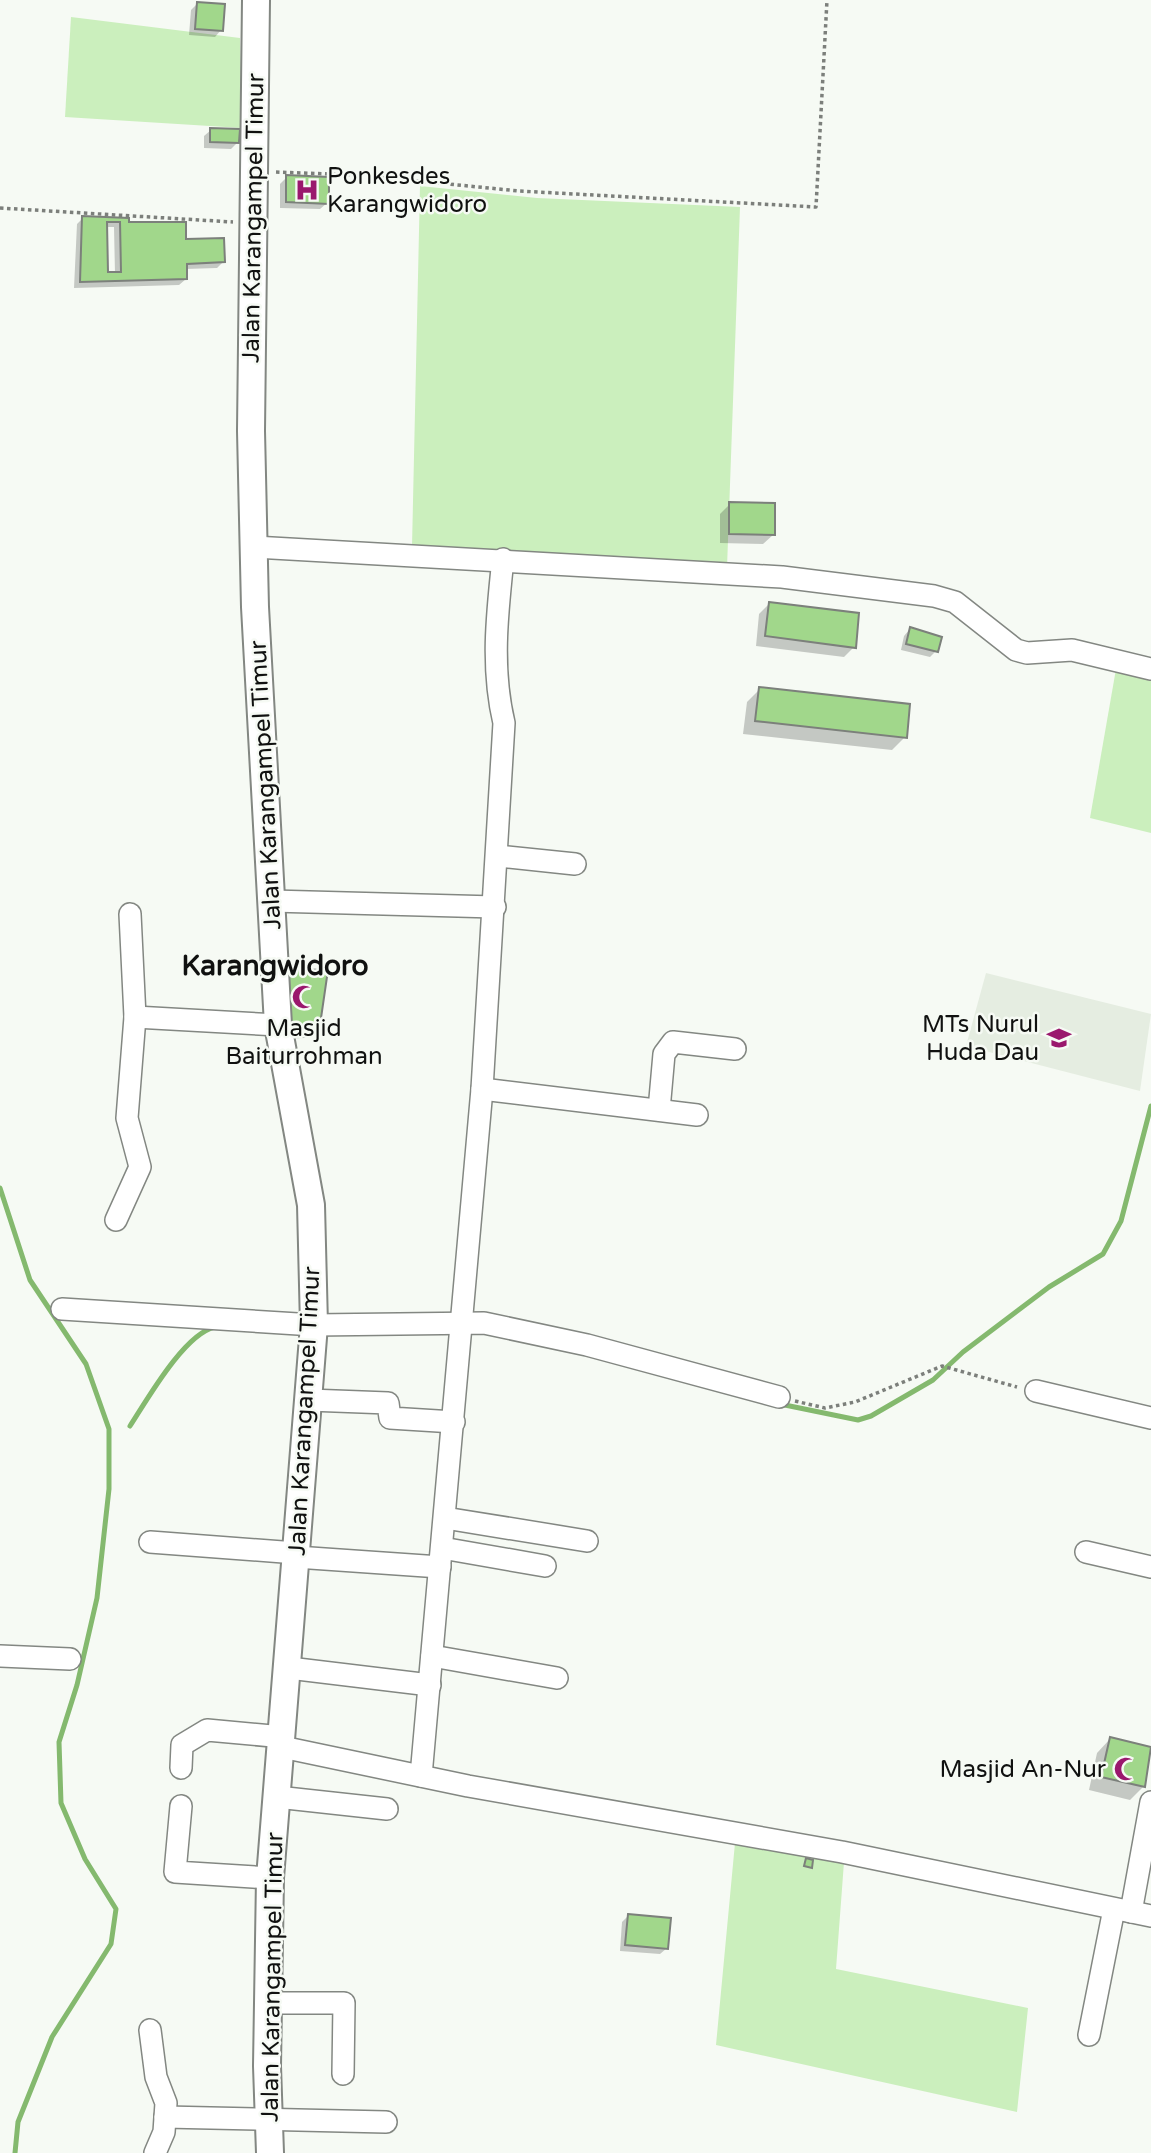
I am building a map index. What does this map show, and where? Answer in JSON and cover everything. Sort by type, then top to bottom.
[{"type":"street","name":"Jalan Karangampel Timur","points":[[256,0],[251,431],[262,746],[278,1025],[311,1205],[314,1325],[289,1668],[270,1878],[270,2153]]},
{"type":"street","points":[[254,547],[503,559],[782,578],[934,596],[955,602],[1016,650],[1027,653],[1072,650],[1151,670]]},
{"type":"street","points":[[422,1776],[464,1324],[495,907],[503,723],[497,695],[495,642],[503,559]]},
{"type":"street","points":[[498,856],[575,864]]},
{"type":"street","points":[[272,901],[495,907]]},
{"type":"street","points":[[116,1220],[140,1167],[140,1157],[127,1118],[135,1017],[130,914]]},
{"type":"street","points":[[135,1017],[278,1025]]},
{"type":"street","points":[[659,1110],[664,1054],[673,1042],[735,1049]]},
{"type":"street","points":[[482,1088],[697,1115]]},
{"type":"street","points":[[62,1309],[314,1325],[484,1323],[547,1336],[779,1397]]},
{"type":"street","points":[[1036,1391],[1151,1418]]},
{"type":"street","points":[[309,1400],[388,1403],[390,1418],[454,1422]]},
{"type":"street","points":[[445,1518],[587,1541]]},
{"type":"street","points":[[150,1542],[296,1555],[441,1558],[545,1566]]},
{"type":"street","points":[[1086,1552],[1151,1567]]},
{"type":"street","points":[[0,1656],[70,1659]]},
{"type":"street","points":[[432,1656],[557,1678]]},
{"type":"street","points":[[289,1668],[430,1685]]},
{"type":"street","points":[[181,1768],[182,1745],[207,1730],[282,1742],[422,1776],[842,1852],[1132,1913]]},
{"type":"street","points":[[277,1797],[387,1809]]},
{"type":"street","points":[[1089,2035],[1132,1913],[1151,1801]]},
{"type":"street","points":[[181,1806],[175,1872],[270,1878]]},
{"type":"street","points":[[268,2003],[344,2003],[344,2074]]},
{"type":"street","points":[[150,2030],[156,2077],[165,2095],[164,2132],[155,2153]]},
{"type":"street","points":[[165,2117],[269,2122],[386,2122]]},
{"type":"path","points":[[253,172],[357,175],[519,191],[816,207],[827,0]]},
{"type":"path","points":[[0,208],[253,223]]},
{"type":"path","points":[[779,1397],[825,1408],[855,1402],[942,1366],[1036,1391]]},
{"type":"shaded area","name":"MTs Nurul Huda Dau","points":[[986,973],[1151,1014],[1140,1091],[966,1046]]},
{"type":"green space","points":[[71,17],[240,38],[242,128],[65,117]]},
{"type":"green space","points":[[420,186],[537,198],[740,207],[727,568],[412,547]]},
{"type":"green space","points":[[1116,669],[1151,679],[1151,833],[1090,818]]},
{"type":"green space","points":[[735,1843],[844,1862],[836,1969],[1028,2008],[1017,2112],[716,2045]]},
{"type":"building","points":[[197,2],[225,4],[223,31],[195,29]]},
{"type":"building","points":[[210,128],[240,129],[239,143],[210,142]]},
{"type":"building","name":"Ponkesdes Karangwidoro","points":[[286,175],[329,177],[329,204],[286,202]]},
{"type":"building","points":[[82,216],[129,218],[129,222],[186,222],[186,239],[224,238],[225,262],[187,264],[187,279],[80,282]],"holes":[[[107,222],[120,222],[121,272],[108,272]]]},
{"type":"building","points":[[729,502],[775,503],[775,535],[729,534]]},
{"type":"building","points":[[769,602],[859,613],[856,648],[765,636]]},
{"type":"building","points":[[910,627],[942,637],[938,652],[906,644]]},
{"type":"building","points":[[759,687],[910,704],[907,738],[755,721]]},
{"type":"building","name":"Masjid Baiturrohman","points":[[282,969],[328,970],[320,1025],[286,1027]]},
{"type":"building","name":"Masjid An-Nur","points":[[1110,1737],[1151,1747],[1145,1787],[1101,1777]]},
{"type":"building","points":[[806,1858],[813,1860],[812,1868],[804,1866]]},
{"type":"building","points":[[628,1914],[671,1918],[668,1949],[625,1945]]},
{"type":"waterway","points":[[780,1404],[858,1420],[871,1416],[933,1380],[963,1352],[1049,1287],[1103,1254],[1121,1221],[1151,1106]]},
{"type":"waterway","points":[[0,1188],[30,1280],[86,1364],[109,1429],[109,1489],[97,1598],[77,1685],[59,1742],[61,1803],[85,1859],[116,1909],[111,1944],[52,2037],[18,2122],[15,2153]]},
{"type":"waterway","points":[[130,1426],[179,1355],[203,1332],[215,1327]]},
{"type":"place","name":"Ponkesdes Karangwidoro","points":[[307,190]]},
{"type":"place","name":"Masjid Baiturrohman","points":[[304,997]]},
{"type":"place","name":"MTs Nurul Huda Dau","points":[[1059,1038]]},
{"type":"place","name":"Masjid An-Nur","points":[[1126,1769]]},
{"type":"district","name":"Karangwidoro","points":[[275,965]]}]
